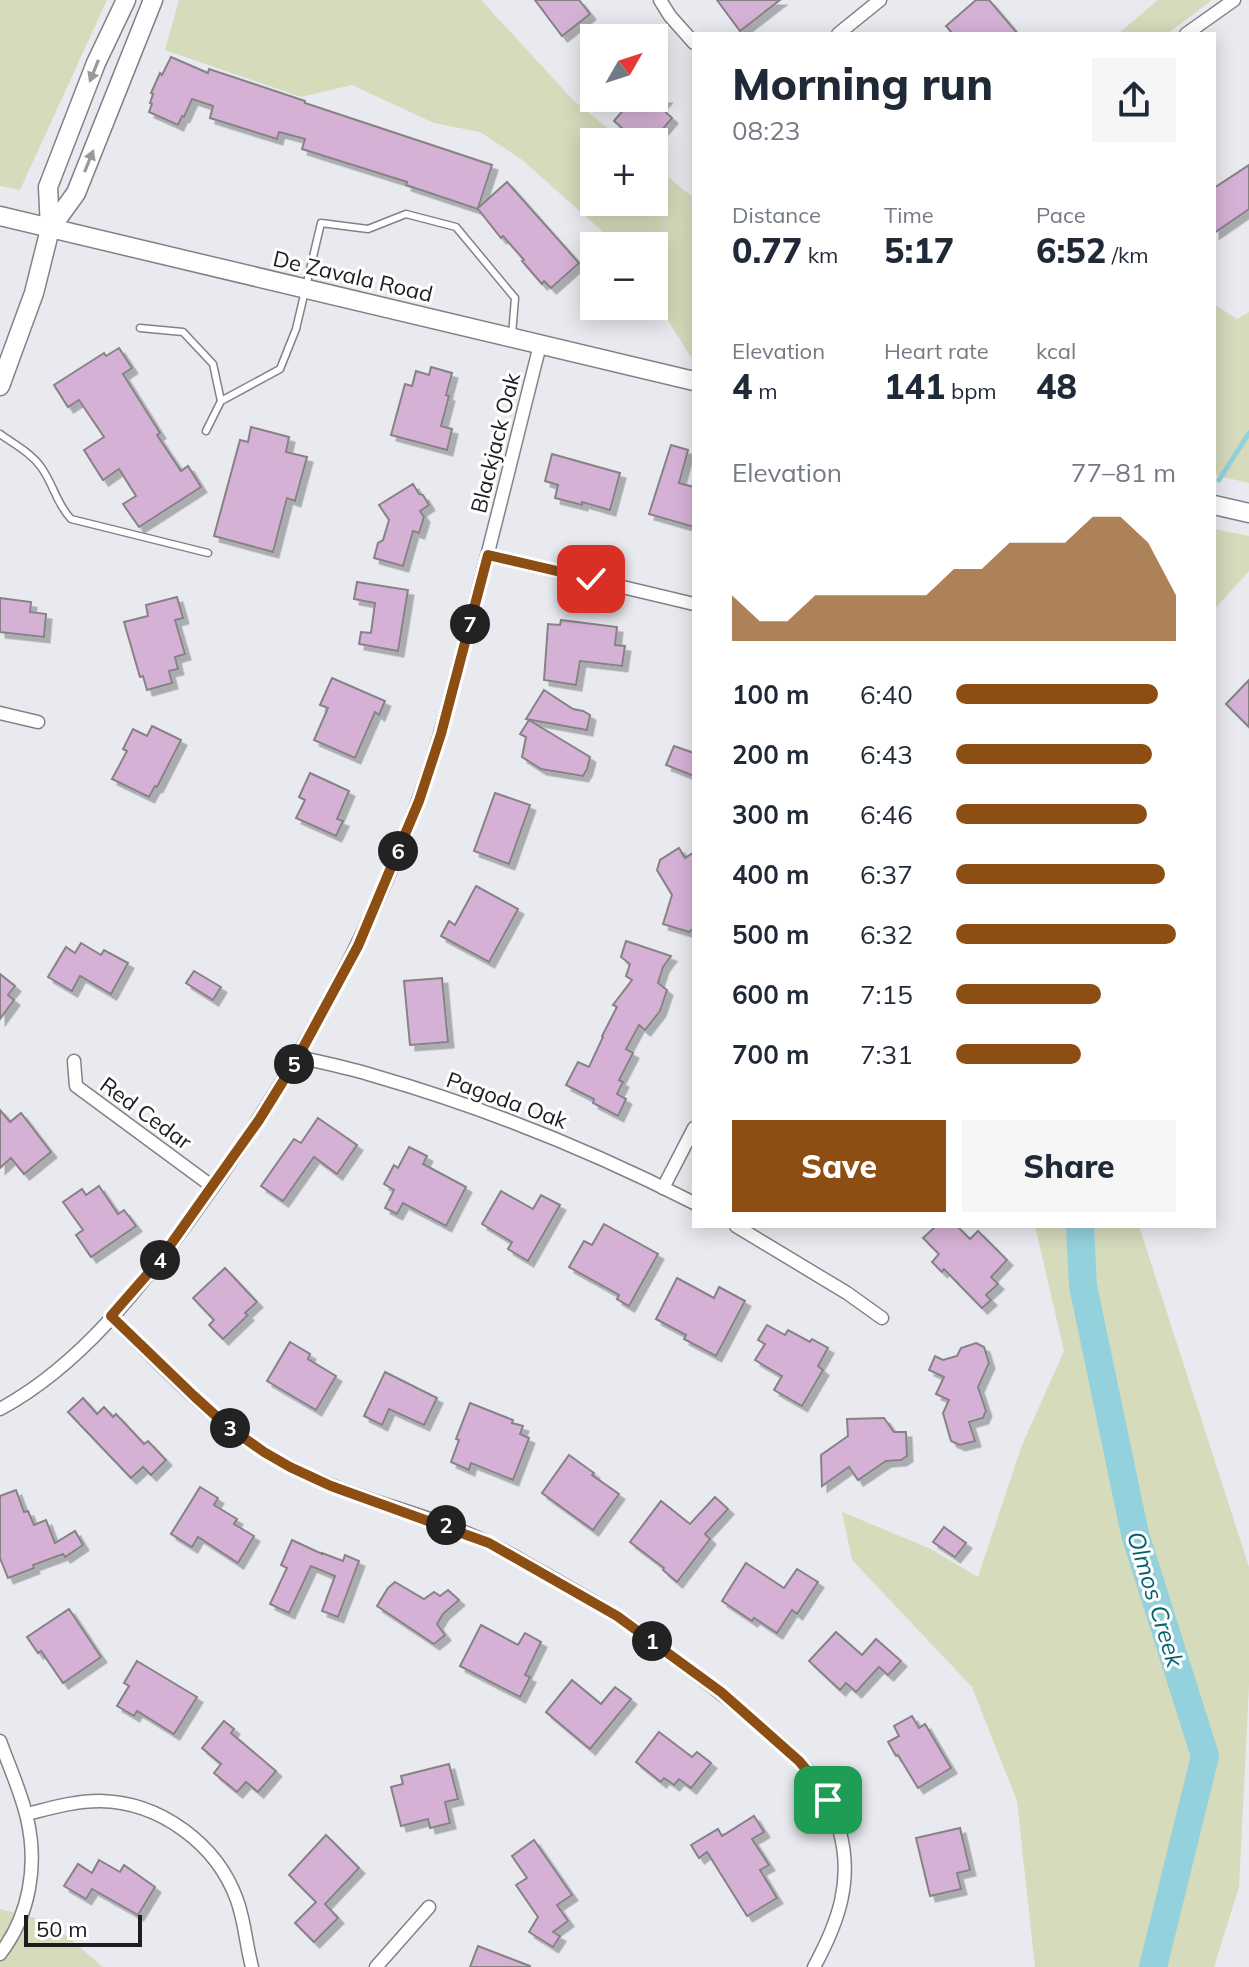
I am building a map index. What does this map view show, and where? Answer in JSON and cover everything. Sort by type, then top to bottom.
[{"type":"main road","points":[[0,386],[34,293],[50,229],[48,187],[96,63],[126,0]]},
{"type":"main road","points":[[50,229],[76,193],[153,0]]},
{"type":"main road","name":"De Zavala Road","points":[[0,216],[692,381]]},
{"type":"main road","points":[[1216,505],[1249,513]]},
{"type":"street","points":[[660,0],[692,41]]},
{"type":"street","points":[[840,32],[880,0]]},
{"type":"street","points":[[1189,32],[1234,0]]},
{"type":"street","name":"Blackjack Oak","points":[[0,1409],[46,1380],[74,1356],[159,1261],[259,1120],[298,1057],[358,946],[419,801],[441,734],[540,345]]},
{"type":"street","points":[[488,555],[692,604]]},
{"type":"street","points":[[0,713],[38,722]]},
{"type":"street","name":"Pagoda Oak","points":[[298,1057],[374,1075],[477,1108],[554,1137],[692,1202]]},
{"type":"street","name":"Red Cedar","points":[[74,1061],[76,1086],[213,1187]]},
{"type":"street","points":[[663,1188],[692,1132]]},
{"type":"street","points":[[739,1228],[847,1293],[882,1318]]},
{"type":"street","points":[[111,1316],[227,1426],[264,1452],[331,1486],[489,1543],[617,1616],[721,1692],[799,1761],[828,1800],[843,1845],[845,1877],[841,1908],[830,1938],[814,1967]]},
{"type":"street","points":[[0,1741],[27,1814],[32,1841],[32,1875],[25,1907],[0,1954]]},
{"type":"street","points":[[27,1814],[70,1803],[102,1801],[134,1806],[177,1825],[202,1845],[230,1884],[242,1913],[252,1967]]},
{"type":"street","points":[[376,1967],[429,1907]]},
{"type":"lane","points":[[206,431],[221,401],[280,369],[296,329],[321,223],[368,229],[406,214],[456,227],[515,298],[512,338]]},
{"type":"lane","points":[[140,328],[183,332],[213,364],[221,401]]},
{"type":"lane","points":[[0,434],[26,451],[41,467],[61,508],[71,519],[208,553]]},
{"type":"green space","points":[[0,0],[107,0],[20,190],[0,186]]},
{"type":"green space","points":[[179,0],[481,0],[580,106],[580,112],[588,112],[608,128],[580,128],[580,211],[521,159],[480,132],[434,123],[352,85],[301,97],[165,50]]},
{"type":"green space","points":[[1158,0],[1212,0],[1170,32],[1120,32]]},
{"type":"green space","points":[[668,177],[692,196],[692,356],[668,320],[668,232],[603,232],[585,216],[668,216]]},
{"type":"green space","points":[[1216,305],[1237,319],[1249,312],[1249,483],[1216,475]]},
{"type":"green space","points":[[1216,529],[1249,536],[1249,571],[1216,608]]},
{"type":"green space","points":[[1035,1228],[1140,1228],[1249,1567],[1249,1685],[1239,1887],[1214,1967],[1035,1967],[1017,1801],[972,1687],[852,1560],[842,1512],[931,1549],[978,1577],[1022,1445],[1064,1351]]},
{"type":"green space","points":[[0,1909],[50,1922],[103,1967],[0,1967]]},
{"type":"building","points":[[535,0],[579,0],[590,14],[562,36]]},
{"type":"building","points":[[717,0],[780,0],[740,31]]},
{"type":"building","points":[[976,0],[989,0],[1016,32],[951,32],[946,26]]},
{"type":"building","points":[[171,57],[208,73],[209,69],[492,165],[478,208],[507,182],[579,263],[551,288],[544,281],[542,284],[478,209],[406,185],[407,182],[302,149],[305,139],[279,132],[277,139],[210,118],[213,106],[192,99],[178,125],[149,112],[151,93]]},
{"type":"building","points":[[622,112],[666,112],[672,118],[664,128],[622,128],[614,121]]},
{"type":"building","points":[[1249,165],[1249,209],[1216,232],[1216,187]]},
{"type":"building","points":[[119,348],[132,368],[123,374],[160,433],[157,435],[181,471],[188,466],[201,487],[139,527],[123,504],[136,496],[119,469],[103,480],[84,450],[104,437],[79,400],[68,407],[54,385],[104,353],[106,356]]},
{"type":"building","points":[[431,367],[452,373],[441,426],[452,429],[447,450],[391,435],[405,384],[412,386],[416,371],[429,375]]},
{"type":"building","points":[[251,427],[289,437],[286,452],[307,457],[295,501],[287,498],[273,552],[214,536],[240,440],[248,442]]},
{"type":"building","points":[[671,445],[688,450],[679,483],[692,486],[692,526],[649,514]]},
{"type":"building","points":[[552,454],[620,473],[610,510],[555,498],[558,485],[545,481]]},
{"type":"building","points":[[413,484],[429,505],[420,511],[424,517],[419,533],[413,531],[403,566],[374,558],[389,520],[379,505]]},
{"type":"building","points":[[357,582],[408,590],[398,651],[359,644],[361,632],[371,633],[375,603],[354,599]]},
{"type":"building","points":[[177,597],[183,618],[175,620],[185,654],[175,657],[178,669],[169,671],[172,683],[147,690],[143,676],[140,677],[124,622],[148,616],[146,605]]},
{"type":"building","points":[[0,598],[31,602],[30,612],[46,614],[44,637],[0,632]]},
{"type":"building","points":[[561,620],[617,627],[615,645],[625,646],[622,666],[580,661],[576,685],[544,680],[548,624],[560,625]]},
{"type":"building","points":[[332,678],[385,701],[379,715],[375,712],[355,758],[314,740],[328,708],[320,705]]},
{"type":"building","points":[[1249,680],[1249,727],[1226,704]]},
{"type":"building","points":[[544,690],[573,709],[590,715],[587,730],[526,719]]},
{"type":"building","points":[[529,720],[590,757],[583,776],[541,769],[522,757],[526,737],[520,734]]},
{"type":"building","points":[[152,726],[181,740],[149,797],[112,779],[127,751],[123,749],[133,729],[147,736]]},
{"type":"building","points":[[674,746],[692,752],[692,775],[666,765]]},
{"type":"building","points":[[310,773],[349,791],[337,819],[343,821],[336,836],[296,818],[305,800],[299,797]]},
{"type":"building","points":[[495,793],[530,805],[509,864],[474,851]]},
{"type":"building","points":[[679,848],[685,858],[692,853],[692,930],[689,932],[663,924],[672,895],[657,870],[660,860]]},
{"type":"building","points":[[476,886],[518,909],[489,962],[441,936],[449,921],[455,925]]},
{"type":"building","points":[[626,941],[671,956],[663,967],[658,983],[667,990],[660,1011],[645,1030],[639,1025],[626,1049],[633,1053],[619,1080],[623,1082],[617,1094],[626,1099],[618,1116],[566,1085],[578,1062],[589,1067],[617,1007],[613,1005],[632,980],[626,976],[630,964],[621,957]]},
{"type":"building","points":[[81,943],[101,955],[104,950],[128,963],[111,994],[80,976],[72,991],[48,977],[66,947],[75,953]]},
{"type":"building","points":[[194,971],[221,987],[213,1000],[186,983]]},
{"type":"building","points":[[0,974],[15,986],[8,995],[14,1000],[0,1019]]},
{"type":"building","points":[[442,978],[448,1042],[410,1045],[404,981]]},
{"type":"building","points":[[0,1110],[10,1122],[21,1113],[51,1152],[24,1174],[11,1158],[0,1168]]},
{"type":"building","points":[[318,1118],[357,1145],[337,1174],[314,1157],[283,1201],[261,1186],[294,1139],[301,1143]]},
{"type":"building","points":[[409,1147],[427,1156],[423,1164],[466,1187],[446,1226],[403,1203],[397,1214],[385,1208],[394,1190],[384,1184],[394,1165],[398,1168]]},
{"type":"building","points":[[99,1186],[118,1214],[124,1210],[136,1226],[91,1257],[76,1235],[83,1230],[63,1202],[82,1189],[86,1195]]},
{"type":"building","points":[[501,1191],[533,1209],[541,1195],[560,1205],[528,1261],[508,1249],[512,1242],[482,1224]]},
{"type":"building","points":[[604,1224],[658,1254],[629,1306],[617,1299],[619,1295],[569,1267],[584,1241],[592,1245]]},
{"type":"building","points":[[934,1228],[959,1228],[970,1239],[978,1231],[1007,1260],[991,1277],[998,1284],[986,1295],[991,1300],[982,1308],[944,1269],[942,1272],[932,1262],[939,1254],[923,1238]]},
{"type":"building","points":[[225,1268],[257,1302],[223,1339],[209,1325],[214,1320],[193,1298]]},
{"type":"building","points":[[677,1278],[714,1298],[719,1287],[745,1301],[716,1356],[656,1319]]},
{"type":"building","points":[[767,1325],[785,1335],[788,1330],[828,1348],[818,1366],[823,1370],[802,1406],[774,1390],[782,1376],[755,1360],[765,1344],[758,1340]]},
{"type":"building","points":[[290,1342],[310,1354],[308,1359],[336,1376],[316,1410],[267,1381]]},
{"type":"building","points":[[976,1343],[984,1347],[989,1363],[978,1387],[986,1411],[983,1418],[969,1422],[975,1441],[960,1445],[951,1441],[943,1413],[949,1400],[936,1394],[944,1377],[929,1370],[935,1356],[943,1360],[957,1356],[961,1348]]},
{"type":"building","points":[[385,1372],[437,1398],[424,1425],[389,1409],[382,1425],[364,1416]]},
{"type":"building","points":[[83,1398],[97,1414],[104,1407],[113,1417],[116,1414],[144,1444],[148,1441],[166,1460],[151,1475],[143,1467],[131,1478],[68,1412]]},
{"type":"building","points":[[470,1403],[523,1426],[520,1434],[529,1438],[513,1480],[471,1463],[469,1470],[451,1462]]},
{"type":"building","points":[[884,1418],[894,1432],[906,1432],[907,1456],[901,1460],[886,1461],[858,1480],[849,1467],[822,1486],[821,1455],[848,1436],[847,1419]]},
{"type":"building","points":[[569,1455],[619,1494],[593,1530],[542,1493]]},
{"type":"building","points":[[200,1487],[218,1498],[214,1505],[237,1519],[234,1524],[254,1536],[238,1563],[198,1537],[192,1547],[171,1534]]},
{"type":"building","points":[[16,1490],[24,1512],[28,1511],[34,1525],[46,1520],[55,1543],[75,1531],[83,1545],[65,1557],[63,1554],[33,1565],[34,1568],[8,1578],[0,1558],[0,1496]]},
{"type":"building","points":[[715,1497],[728,1509],[705,1534],[710,1539],[677,1582],[630,1542],[661,1501],[690,1524]]},
{"type":"building","points":[[944,1527],[966,1543],[955,1557],[933,1542]]},
{"type":"building","points":[[292,1540],[343,1561],[345,1555],[359,1561],[338,1617],[322,1611],[335,1576],[311,1566],[289,1613],[270,1604],[287,1568],[281,1565]]},
{"type":"building","points":[[746,1563],[784,1588],[797,1569],[818,1582],[797,1614],[792,1610],[777,1633],[722,1601]]},
{"type":"building","points":[[395,1582],[424,1599],[434,1592],[440,1596],[448,1590],[459,1600],[437,1624],[445,1635],[434,1644],[377,1606]]},
{"type":"building","points":[[69,1609],[101,1657],[63,1683],[27,1637]]},
{"type":"building","points":[[481,1625],[518,1645],[525,1633],[541,1642],[525,1675],[530,1677],[520,1697],[460,1666]]},
{"type":"building","points":[[836,1632],[862,1655],[876,1639],[901,1661],[888,1675],[879,1667],[856,1692],[846,1683],[840,1690],[809,1661]]},
{"type":"building","points":[[137,1661],[197,1697],[174,1734],[137,1711],[134,1716],[117,1706],[129,1686],[124,1683]]},
{"type":"building","points":[[572,1680],[601,1704],[615,1687],[631,1699],[590,1749],[546,1712]]},
{"type":"building","points":[[912,1716],[919,1728],[925,1724],[951,1768],[918,1788],[888,1742],[899,1736],[894,1726]]},
{"type":"building","points":[[224,1721],[234,1729],[231,1733],[276,1771],[258,1792],[246,1782],[237,1792],[214,1773],[221,1764],[202,1748]]},
{"type":"building","points":[[659,1732],[692,1757],[697,1752],[711,1763],[691,1788],[679,1779],[674,1785],[664,1778],[661,1782],[636,1762]]},
{"type":"building","points":[[449,1764],[458,1799],[445,1802],[450,1823],[430,1828],[428,1819],[401,1826],[391,1787],[403,1784],[401,1776]]},
{"type":"building","points":[[754,1816],[764,1832],[752,1839],[769,1865],[760,1870],[777,1898],[747,1916],[707,1852],[699,1858],[691,1845],[718,1829],[722,1836]]},
{"type":"building","points":[[960,1828],[970,1870],[957,1873],[961,1889],[930,1896],[916,1838]]},
{"type":"building","points":[[326,1835],[359,1868],[325,1904],[338,1918],[314,1942],[295,1923],[316,1902],[289,1875]]},
{"type":"building","points":[[534,1840],[572,1895],[557,1905],[568,1921],[553,1932],[560,1936],[553,1947],[529,1932],[538,1917],[516,1885],[527,1878],[512,1856]]},
{"type":"building","points":[[99,1860],[120,1872],[124,1865],[155,1887],[138,1915],[92,1889],[86,1899],[64,1886],[78,1864],[92,1873]]},
{"type":"building","points":[[478,1946],[530,1966],[530,1967],[470,1967]]},
{"type":"waterway","name":"Olmos Creek","points":[[1219,480],[1249,433]]},
{"type":"waterway","name":"Olmos Creek","points":[[1080,1228],[1083,1286],[1135,1534],[1205,1756],[1153,1967]]},
{"type":"route","points":[[591,579],[488,555],[441,734],[419,801],[358,946],[298,1057],[259,1120],[159,1261],[111,1316],[227,1426],[264,1452],[331,1486],[489,1543],[617,1616],[721,1692],[799,1761],[828,1800]]}]
